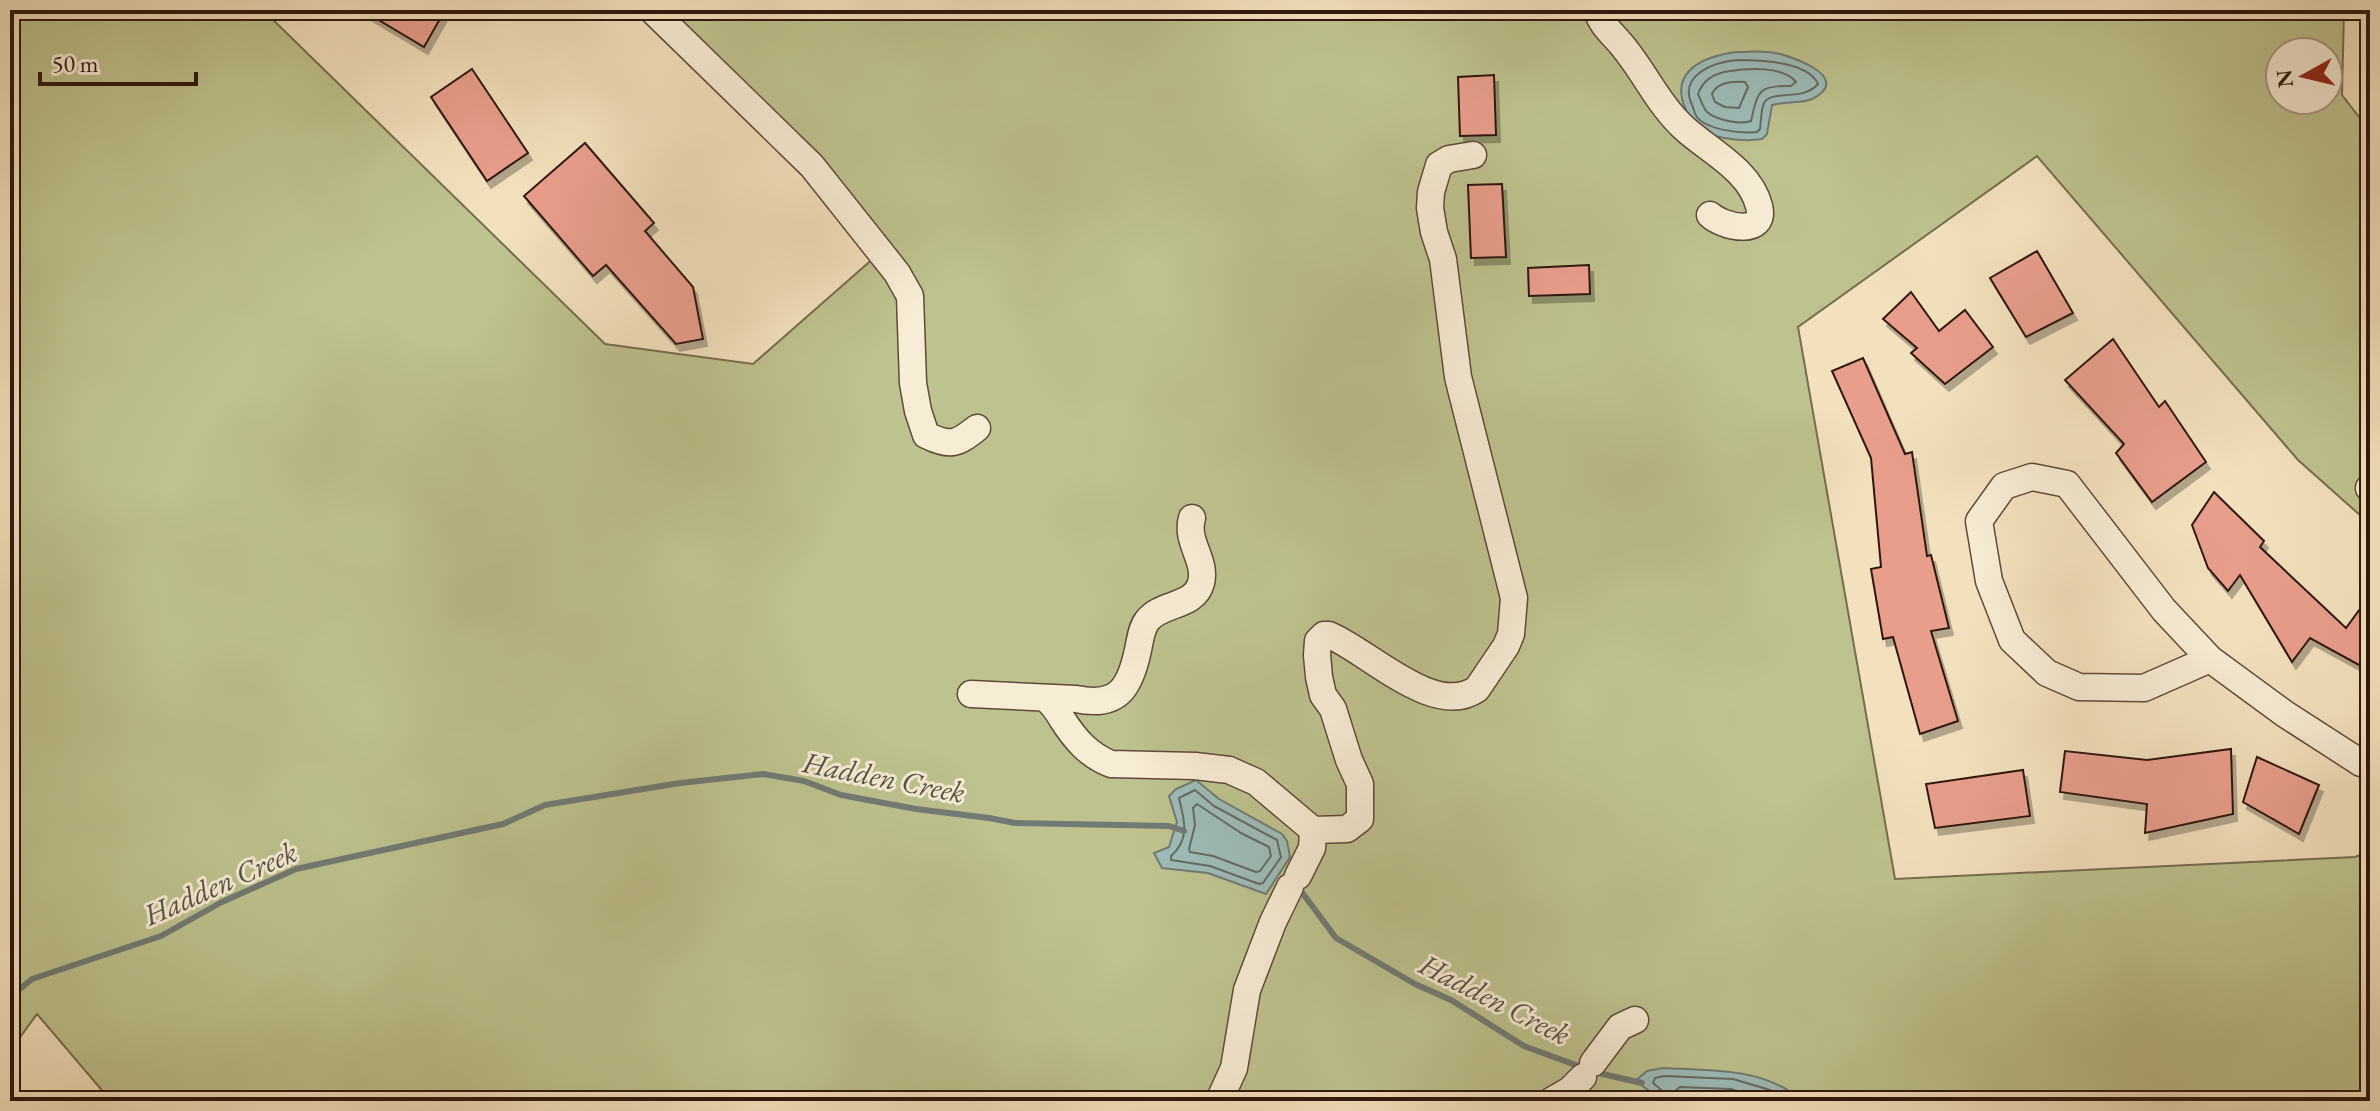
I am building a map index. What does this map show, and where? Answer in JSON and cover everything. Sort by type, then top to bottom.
[{"type":"street","points":[[652,10],[812,166],[897,273],[910,296],[913,383],[926,435],[941,443],[958,443],[977,428]]},
{"type":"street","points":[[1597,10],[1602,23],[1622,45],[1671,114],[1738,173],[1752,189],[1760,211],[1757,220],[1741,228],[1721,223],[1710,215]]},
{"type":"street","points":[[1045,698],[1053,704],[1070,732],[1090,754],[1100,760],[1111,764],[1229,770],[1256,782],[1313,830],[1347,829],[1360,819],[1361,803],[1360,784],[1333,709],[1321,689],[1317,655],[1321,637],[1329,635],[1342,641],[1376,665],[1439,697],[1463,695],[1477,689],[1511,634],[1514,611],[1512,588],[1458,377],[1443,259],[1430,208],[1439,165],[1449,159],[1473,155]]},
{"type":"street","points":[[2210,659],[2144,688],[2079,687],[2047,673],[2012,640],[1989,581],[1979,521],[2004,486],[2032,477],[2067,484],[2164,610],[2210,659],[2285,714],[2370,766]]},
{"type":"street","points":[[971,694],[1090,701],[1108,700],[1124,689],[1148,619],[1192,598],[1199,589],[1202,568],[1191,540],[1192,518]]},
{"type":"street","points":[[1219,1101],[1234,1068],[1247,990],[1273,922],[1312,848],[1313,830]]},
{"type":"street","points":[[1551,1101],[1570,1090],[1620,1027],[1635,1020]]},
{"type":"green space","points":[[10,10],[263,10],[605,344],[753,364],[884,249],[670,10],[2344,10],[2343,36],[2264,36],[2264,116],[2344,116],[2344,98],[2370,131],[2370,524],[2298,460],[2037,156],[1798,327],[1895,879],[2355,857],[2370,851],[2370,1101],[111,1101],[37,1014],[10,1051]]},
{"type":"water","points":[[1737,52],[1766,52],[1791,57],[1820,73],[1826,87],[1809,100],[1772,105],[1767,134],[1762,139],[1714,136],[1691,122],[1682,96],[1682,85],[1692,68],[1702,62]]},
{"type":"water","points":[[1196,780],[1219,799],[1282,834],[1287,841],[1290,857],[1266,894],[1208,873],[1162,868],[1154,853],[1169,847],[1177,822],[1169,796],[1176,789]]},
{"type":"water","points":[[1663,1068],[1754,1076],[1788,1090],[1803,1101],[1664,1101],[1635,1081],[1647,1071]]},
{"type":"building","points":[[362,10],[445,10],[424,47]]},
{"type":"building","points":[[472,69],[528,153],[487,181],[431,97]]},
{"type":"building","points":[[1494,75],[1496,135],[1460,136],[1458,77]]},
{"type":"building","points":[[585,143],[654,223],[645,231],[693,287],[703,339],[676,344],[606,265],[593,276],[524,196]]},
{"type":"building","points":[[1502,184],[1506,257],[1471,258],[1468,185]]},
{"type":"building","points":[[2037,251],[2073,313],[2026,337],[1990,278]]},
{"type":"building","points":[[1589,265],[1590,294],[1529,296],[1528,268]]},
{"type":"building","points":[[1911,292],[1939,331],[1965,310],[1993,347],[1945,384],[1911,353],[1917,348],[1883,319]]},
{"type":"building","points":[[2113,339],[2159,407],[2165,401],[2206,462],[2152,502],[2116,453],[2124,444],[2065,380]]},
{"type":"building","points":[[1863,358],[1905,454],[1912,452],[1927,556],[1931,555],[1949,628],[1931,631],[1958,721],[1920,734],[1893,637],[1883,639],[1871,569],[1881,567],[1871,458],[1832,371]]},
{"type":"building","points":[[2214,492],[2264,541],[2260,547],[2346,628],[2360,609],[2370,617],[2370,671],[2310,638],[2292,662],[2240,575],[2228,591],[2208,568],[2192,525]]},
{"type":"building","points":[[2231,749],[2233,814],[2145,833],[2147,804],[2060,792],[2065,751],[2147,760]]},
{"type":"building","points":[[2257,757],[2319,785],[2299,834],[2243,802]]},
{"type":"building","points":[[2023,770],[2030,816],[1935,828],[1926,784]]},
{"type":"waterway","name":"Hadden Creek","points":[[10,997],[32,979],[161,936],[222,902],[296,869],[503,824],[545,805],[680,783],[763,774],[804,781],[841,795],[1015,823],[1169,826],[1184,831]]},
{"type":"waterway","name":"Hadden Creek","points":[[1298,887],[1336,938],[1415,984],[1451,1000],[1524,1046],[1584,1068]]},
{"type":"waterway","name":"Hadden Creek","points":[[1594,1072],[1642,1083]]}]
